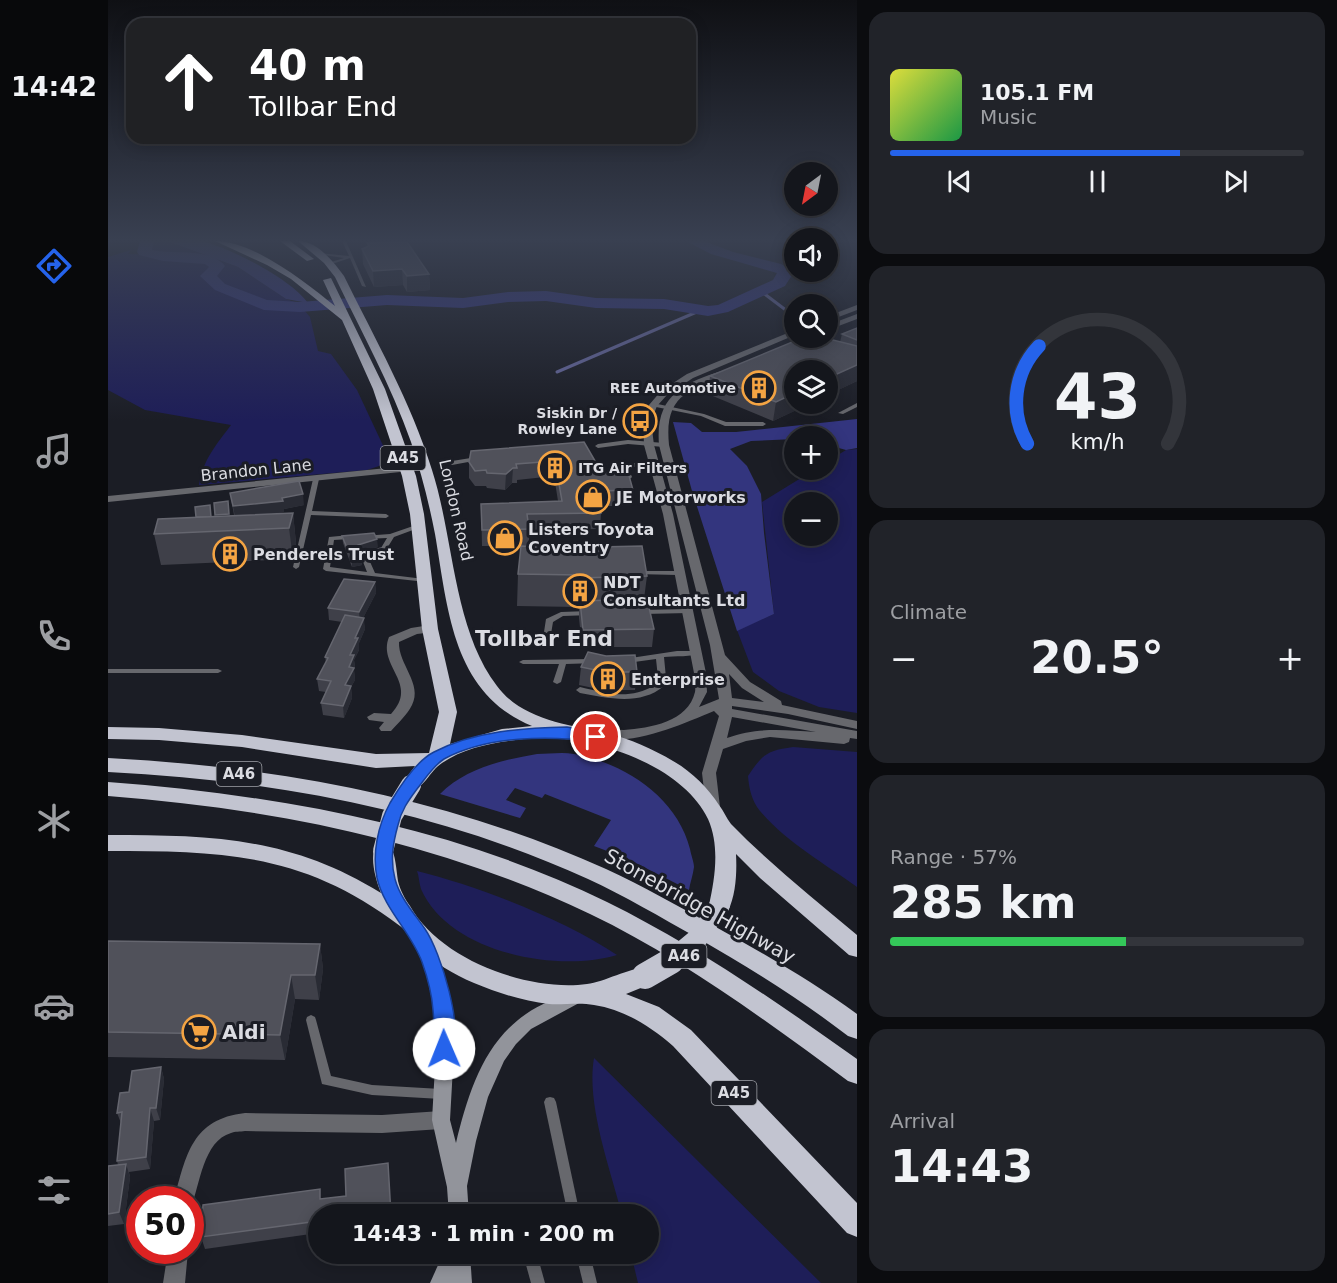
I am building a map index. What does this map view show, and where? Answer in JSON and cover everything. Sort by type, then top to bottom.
[{"type":"highway","points":[[327,301],[347,316]]},
{"type":"highway","name":"London Road","points":[[339,301],[379,389],[407,469],[419,526],[430,630],[448,712],[436,757]]},
{"type":"highway","name":"London Road","points":[[347,301],[347,316],[403,407],[420,451],[438,511],[445,558],[467,645],[479,674],[492,692],[506,705],[542,724],[575,733]]},
{"type":"highway","points":[[108,733],[159,734],[242,741],[376,761],[436,757],[495,738],[533,733],[575,733],[632,747],[686,780],[717,818],[767,872],[857,948]]},
{"type":"highway","points":[[413,928],[386,879],[383,865],[384,843],[392,816],[411,785],[436,757]]},
{"type":"highway","name":"Stonebridge Highway","points":[[108,765],[236,774],[353,794],[450,819],[512,839],[585,869],[651,902],[742,952],[857,1028]]},
{"type":"highway","name":"A46","points":[[108,789],[207,797],[271,806],[422,841],[496,865],[583,902],[660,941],[756,1001],[857,1073]]},
{"type":"highway","points":[[108,843],[170,844],[268,853],[302,863],[373,897],[438,951],[483,977],[538,992],[585,995],[645,976],[679,956],[702,936],[720,905],[726,879],[727,860],[717,818]]},
{"type":"highway","name":"A45","points":[[585,995],[620,1001],[660,1019],[682,1038],[857,1223]]},
{"type":"main road","points":[[413,928],[432,963],[443,1008],[441,1120],[457,1187],[458,1204]]},
{"type":"main road","points":[[457,1187],[473,1107],[499,1054],[524,1025],[543,1012],[585,995]]},
{"type":"main road","points":[[441,1283],[449,1264]]},
{"type":"main road","points":[[460,1264],[461,1283]]},
{"type":"street","points":[[838,315],[857,307]]},
{"type":"street","points":[[838,324],[857,316]]},
{"type":"street","points":[[688,716],[701,692],[702,683],[678,573],[668,514],[649,445],[647,421],[652,405],[664,393],[690,376],[784,337]]},
{"type":"street","points":[[717,818],[709,776],[711,763],[719,746],[722,706],[718,655],[664,445],[661,423],[666,408],[683,391],[784,342]]},
{"type":"street","name":"Brandon Lane","points":[[108,499],[407,469]]},
{"type":"street","points":[[374,717],[389,724],[401,712],[408,698],[408,687],[393,650],[393,640],[415,631],[430,630]]},
{"type":"street","points":[[718,655],[755,692],[788,710]]},
{"type":"street","points":[[701,692],[722,706],[857,735]]},
{"type":"street","points":[[575,733],[625,734],[661,728],[688,716],[722,706],[788,710],[857,725]]},
{"type":"street","points":[[719,746],[744,737],[770,733],[857,739]]},
{"type":"street","points":[[188,1186],[194,1163],[202,1147],[225,1125],[244,1122],[382,1124],[441,1120]]},
{"type":"street","points":[[174,1283],[176,1264]]},
{"type":"lane","points":[[652,405],[702,414],[725,424],[763,424]]},
{"type":"lane","points":[[841,413],[857,405]]},
{"type":"lane","points":[[598,446],[628,442],[664,445]]},
{"type":"lane","points":[[452,463],[486,458]]},
{"type":"lane","points":[[629,477],[626,469],[632,465],[653,462]]},
{"type":"lane","points":[[296,567],[316,479]]},
{"type":"lane","points":[[308,513],[386,516]]},
{"type":"lane","points":[[419,526],[391,536],[331,538],[326,569],[425,582]]},
{"type":"lane","points":[[372,575],[363,554],[384,549],[391,536]]},
{"type":"lane","points":[[629,573],[678,573]]},
{"type":"lane","points":[[634,612],[686,611]]},
{"type":"lane","points":[[548,633],[549,621],[561,614],[603,613]]},
{"type":"lane","points":[[616,661],[677,653],[696,653]]},
{"type":"lane","points":[[580,690],[610,696],[639,697],[647,694],[660,686],[662,678],[660,657]]},
{"type":"lane","points":[[523,662],[606,661]]},
{"type":"lane","points":[[557,682],[563,662]]},
{"type":"lane","points":[[108,671],[218,671]]},
{"type":"lane","points":[[311,1020],[326,1080],[372,1090],[441,1094]]},
{"type":"lane","points":[[550,1102],[572,1204]]},
{"type":"lane","points":[[533,1264],[538,1283]]},
{"type":"lane","points":[[585,1264],[590,1283]]},
{"type":"shaded area","points":[[108,301],[292,301],[298,303],[310,317],[318,351],[331,354],[357,390],[387,454],[379,466],[367,470],[199,485],[207,460],[231,425],[145,410],[108,390]]},
{"type":"shaded area","points":[[857,419],[857,448],[846,450],[838,448],[838,426],[792,426]]},
{"type":"shaded area","points":[[673,422],[691,423],[702,432],[736,432],[784,427],[784,440],[751,441],[730,449],[747,466],[761,494],[774,614],[737,631],[692,491]]},
{"type":"shaded area","points":[[857,449],[857,713],[819,707],[779,691],[753,672],[737,630],[774,614],[762,502],[798,480],[838,480],[838,455],[846,450]]},
{"type":"shaded area","points":[[793,747],[857,752],[857,887],[782,833],[760,811],[753,799],[748,776],[758,763],[771,752]]},
{"type":"shaded area","points":[[569,753],[611,765],[646,785],[661,798],[683,830],[690,849],[694,867],[689,890],[628,859],[594,846],[611,820],[545,794],[542,798],[515,788],[506,800],[526,808],[520,818],[440,794],[461,778],[485,766],[537,754]]},
{"type":"shaded area","points":[[417,871],[493,895],[547,917],[617,955],[592,960],[536,959],[507,953],[480,943],[455,929],[435,911],[421,889]]},
{"type":"shaded area","points":[[594,1058],[821,1283],[638,1283],[633,1264],[659,1264],[659,1204],[619,1204],[596,1115],[592,1076]]},
{"type":"building","points":[[857,328],[857,340],[842,334]]},
{"type":"building","points":[[838,341],[857,346],[857,365],[838,374],[838,360],[784,360],[784,398],[776,402],[710,376],[784,345],[784,348],[838,348]]},
{"type":"building","points":[[584,442],[602,473],[628,472],[633,490],[598,491],[601,513],[527,514],[529,529],[482,530],[481,504],[562,501],[555,461],[516,464],[517,468],[513,468],[506,474],[487,473],[486,470],[475,471],[469,462],[471,451]]},
{"type":"building","points":[[299,481],[303,494],[282,498],[283,501],[233,506],[230,493]]},
{"type":"building","points":[[228,501],[229,514],[215,515],[214,503]]},
{"type":"building","points":[[210,505],[211,517],[196,517],[195,507]]},
{"type":"building","points":[[293,513],[289,528],[154,534],[158,519]]},
{"type":"building","points":[[374,533],[377,539],[358,545],[361,558],[352,560],[342,536]]},
{"type":"building","points":[[521,546],[552,548],[642,546],[647,576],[580,578],[579,575],[518,574]]},
{"type":"building","points":[[381,548],[386,555],[373,558],[370,551]]},
{"type":"building","points":[[344,579],[375,582],[359,612],[328,608]]},
{"type":"building","points":[[647,599],[654,629],[583,630],[580,601]]},
{"type":"building","points":[[345,615],[364,618],[350,655],[354,655],[349,667],[354,668],[345,685],[351,686],[343,706],[321,703],[331,681],[317,679]]},
{"type":"building","points":[[588,652],[606,656],[635,655],[637,672],[605,672],[581,667]]},
{"type":"building","name":"Aldi","points":[[108,941],[320,944],[315,975],[291,975],[280,1035],[108,1032]]},
{"type":"building","points":[[161,1067],[156,1108],[150,1108],[146,1157],[117,1161],[122,1112],[117,1113],[120,1093],[129,1092],[132,1071]]},
{"type":"building","points":[[388,1163],[390,1204],[308,1204],[308,1222],[204,1237],[204,1205],[320,1189],[320,1199],[346,1196],[345,1169]]},
{"type":"building","points":[[126,1164],[119,1212],[108,1214],[108,1166]]},
{"type":"waterway","points":[[254,301],[264,305],[300,307],[376,301]]},
{"type":"waterway","points":[[409,301],[463,303],[479,301]]},
{"type":"waterway","points":[[581,301],[664,304],[708,311],[722,309],[740,301]]},
{"type":"waterway","points":[[774,301],[784,309]]},
{"type":"waterway","points":[[557,372],[699,311]]},
{"type":"place","name":"REE Automotive","points":[[759,388]]},
{"type":"place","name":"Siskin Dr / Rowley Lane","points":[[640,421]]},
{"type":"place","name":"ITG Air Filters","points":[[555,468]]},
{"type":"place","name":"JE Motorworks","points":[[593,497]]},
{"type":"place","name":"Listers Toyota Coventry","points":[[505,538]]},
{"type":"place","name":"Penderels Trust","points":[[230,554]]},
{"type":"place","name":"NDT Consultants Ltd","points":[[580,591]]},
{"type":"place","name":"Enterprise","points":[[608,679]]},
{"type":"place","name":"Aldi","points":[[199,1032]]},
{"type":"district","name":"Tollbar End","points":[[544,638]]},
{"type":"route","points":[[444,1049],[443,1008],[432,963],[419,935],[406,920],[386,879],[383,851],[392,816],[407,790],[424,768],[438,756],[463,746],[495,738],[533,733],[567,732],[596,737]]}]
